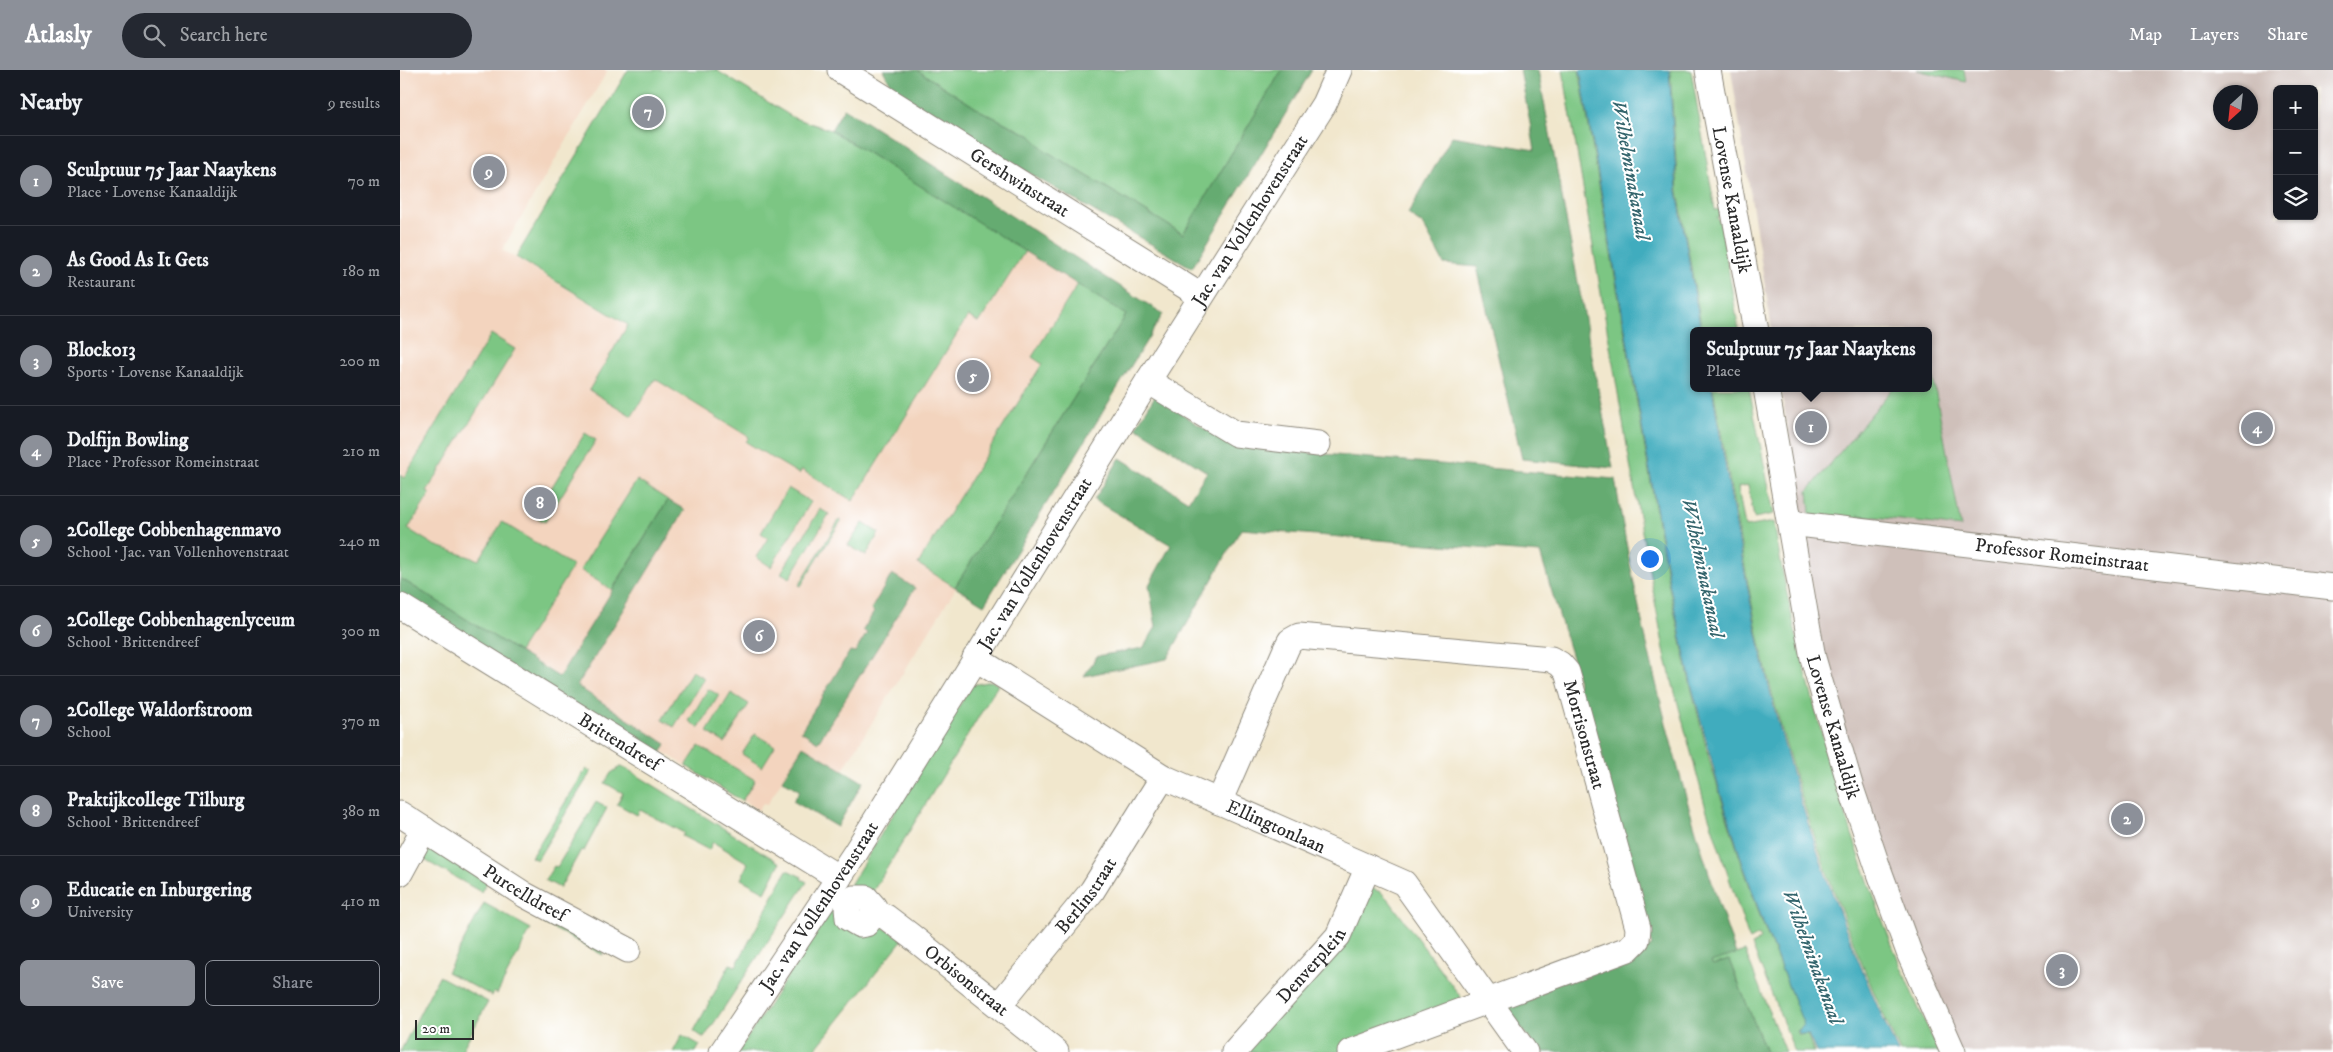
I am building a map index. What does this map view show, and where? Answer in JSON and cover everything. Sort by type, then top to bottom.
[{"type":"street","name":"Gershwinstraat","points":[[840,70],[1201,296]]},
{"type":"street","name":"Jac. van Vollenhovenstraat","points":[[722,1052],[839,878],[974,658],[1324,104],[1339,70]]},
{"type":"street","name":"Lovense Kanaaldijk","points":[[1708,70],[1755,327]]},
{"type":"street","points":[[1148,381],[1236,434],[1318,444]]},
{"type":"street","name":"Lovense Kanaaldijk","points":[[1767,392],[1813,658],[1851,788],[1910,955],[1953,1052]]},
{"type":"street","name":"Professor Romeinstraat","points":[[1790,523],[2333,587]]},
{"type":"street","name":"Brittendreef","points":[[400,606],[839,878]]},
{"type":"street","name":"Morrisonstraat","points":[[1219,802],[1286,649],[1290,641],[1299,636],[1550,659],[1560,664],[1567,672],[1638,928],[1637,940],[1628,949],[1489,1002]]},
{"type":"street","name":"Ellingtonlaan","points":[[974,658],[1162,777],[1404,883],[1525,1052]]},
{"type":"street","name":"Berlinstraat","points":[[999,1005],[1092,891],[1162,777]]},
{"type":"street","name":"Purcelldreef","points":[[400,814],[525,895],[628,950]]},
{"type":"street","points":[[400,873],[424,829]]},
{"type":"street","name":"Denverplein","points":[[1234,1052],[1338,936],[1368,867]]},
{"type":"street","name":"Orbisonstraat","points":[[875,913],[886,917],[898,926],[1056,1052]]},
{"type":"street","points":[[1350,1052],[1489,1002]]},
{"type":"shaded area","points":[[400,70],[608,70],[502,250],[628,326],[589,390],[631,416],[655,379],[729,425],[959,210],[1126,315],[837,779],[782,780],[767,805],[763,803],[758,810],[662,751],[666,744],[566,680],[400,580]]},
{"type":"shaded area","points":[[1731,70],[2333,70],[2333,1052],[1957,1052],[1847,809],[1782,392],[1932,392],[1932,327],[1771,327]]},
{"type":"green space","points":[[628,70],[716,70],[794,118],[831,130],[1025,251],[979,323],[968,316],[853,501],[802,470],[799,474],[746,442],[749,437],[655,379],[632,416],[589,390],[628,325],[516,257]]},
{"type":"green space","points":[[883,70],[917,70],[981,111],[1031,136],[1046,151],[1183,234],[1282,70],[1312,70],[1192,268],[908,103],[897,95]]},
{"type":"green space","points":[[917,70],[1282,70],[1183,234],[1046,151],[1031,136],[981,111]]},
{"type":"green space","points":[[1520,70],[1538,70],[1613,468],[1522,459],[1477,267],[1444,264],[1423,225],[1408,214],[1452,136],[1535,150]]},
{"type":"green space","points":[[1563,70],[1579,70],[1669,587],[1710,762],[1762,922],[1804,1025],[1797,1031],[1799,1035],[1807,1034],[1814,1052],[1795,1052],[1752,945],[1761,939],[1759,935],[1750,940],[1748,936],[1705,805],[1665,655],[1637,505]]},
{"type":"green space","points":[[1670,70],[1691,70],[1715,210],[1719,209],[1720,216],[1717,217],[1721,226],[1738,327],[1701,327],[1678,191]]},
{"type":"green space","points":[[1917,70],[1964,70],[1966,82]]},
{"type":"green space","points":[[844,108],[1163,314],[984,605],[955,587],[1126,315],[831,130]]},
{"type":"green space","points":[[1078,284],[1126,315],[955,587],[918,564],[1042,364],[1032,357]]},
{"type":"green space","points":[[491,334],[515,349],[427,491],[430,494],[408,529],[434,545],[479,560],[502,522],[573,566],[519,652],[400,578],[400,475],[404,478]]},
{"type":"green space","points":[[1932,373],[1961,527],[1858,515],[1868,517],[1866,532],[1811,525],[1808,491],[1890,392],[1932,392]]},
{"type":"green space","points":[[1714,392],[1750,392],[1774,514],[1754,518],[1748,485],[1738,487],[1745,527],[1774,522],[1796,634],[1825,745],[1852,835],[1901,967],[1939,1052],[1900,1052],[1836,899],[1800,794],[1770,688],[1740,542]]},
{"type":"green space","points":[[1155,396],[1231,446],[1615,479],[1637,599],[1665,719],[1698,837],[1736,954],[1711,962],[1713,965],[1729,960],[1766,1052],[1539,1052],[1500,1000],[1652,946],[1578,688],[1577,674],[1540,553],[1241,529],[1167,659],[1084,676],[1097,656],[1143,648],[1156,627],[1149,585],[1171,545],[1094,500],[1120,458],[1188,501],[1207,472],[1136,427]]},
{"type":"green space","points":[[585,433],[596,440],[545,522],[534,516]]},
{"type":"green space","points":[[637,480],[668,500],[612,590],[580,570]]},
{"type":"green space","points":[[788,488],[811,502],[771,567],[756,557],[768,538],[761,533]]},
{"type":"green space","points":[[668,500],[685,510],[577,686],[666,744],[659,757],[400,598],[400,578],[559,677]]},
{"type":"green space","points":[[820,509],[829,514],[790,578],[781,573]]},
{"type":"green space","points":[[839,520],[841,521],[801,586],[799,585]]},
{"type":"green space","points":[[863,523],[879,533],[866,556],[848,545]]},
{"type":"green space","points":[[892,574],[915,588],[818,742],[801,731],[850,651],[855,652],[867,633],[863,630],[874,612],[871,609]]},
{"type":"green space","points":[[692,671],[704,678],[674,727],[662,720]]},
{"type":"green space","points":[[992,681],[998,685],[870,896],[847,890],[972,685]]},
{"type":"green space","points":[[708,689],[719,695],[699,728],[689,721]]},
{"type":"green space","points":[[731,693],[749,704],[725,743],[707,732]]},
{"type":"green space","points":[[755,734],[775,746],[762,767],[742,754]]},
{"type":"green space","points":[[699,746],[755,780],[742,801],[686,766]]},
{"type":"green space","points":[[803,746],[863,782],[837,827],[793,801],[800,791],[782,780]]},
{"type":"green space","points":[[622,766],[780,863],[765,892],[741,879],[748,863],[713,842],[709,850],[682,836],[684,833],[640,810],[637,815],[617,804],[623,793],[605,783],[611,773]]},
{"type":"green space","points":[[586,769],[591,772],[537,860],[531,857]]},
{"type":"green space","points":[[596,802],[607,808],[584,851],[581,850],[560,888],[545,880],[554,866],[557,867]]},
{"type":"green space","points":[[429,847],[487,882],[481,892],[421,858]]},
{"type":"green space","points":[[787,870],[802,877],[801,879],[807,882],[704,1038],[694,1031],[730,964],[736,966]]},
{"type":"green space","points":[[1367,887],[1381,892],[1389,900],[1465,1003],[1459,1008],[1337,1052],[1245,1052]]},
{"type":"green space","points":[[484,903],[531,929],[497,994],[494,992],[492,996],[447,972]]},
{"type":"green space","points":[[835,904],[876,923],[903,939],[813,1052],[738,1052]]},
{"type":"green space","points":[[547,916],[601,947],[603,955],[543,923]]},
{"type":"green space","points":[[1745,951],[1785,1052],[1766,1052],[1729,960],[1713,965],[1711,961]]},
{"type":"green space","points":[[439,976],[488,1002],[461,1052],[400,1052]]},
{"type":"green space","points":[[682,1035],[700,1045],[696,1052],[673,1052]]},
{"type":"water","name":"Wilhelminakanaal","points":[[1580,70],[1669,70],[1677,191],[1700,327],[1690,327],[1690,392],[1713,392],[1757,634],[1783,741],[1834,899],[1854,951],[1898,1052],[1816,1052],[1808,1034],[1800,1034],[1798,1031],[1804,1025],[1763,922],[1717,781],[1692,687],[1670,587]]},
{"type":"place","name":"2College Waldorfstroom","points":[[648,112]]},
{"type":"place","name":"Educatie en Inburgering","points":[[489,172]]},
{"type":"place","name":"2College Cobbenhagenmavo","points":[[973,376]]},
{"type":"place","name":"Sculptuur 75 Jaar Naaykens","points":[[1811,427]]},
{"type":"place","name":"Dolfijn Bowling","points":[[2257,428]]},
{"type":"place","name":"Praktijkcollege Tilburg","points":[[540,503]]},
{"type":"place","name":"2College Cobbenhagenlyceum","points":[[759,636]]},
{"type":"place","name":"As Good As It Gets","points":[[2127,819]]},
{"type":"place","name":"Block013","points":[[2062,970]]}]
